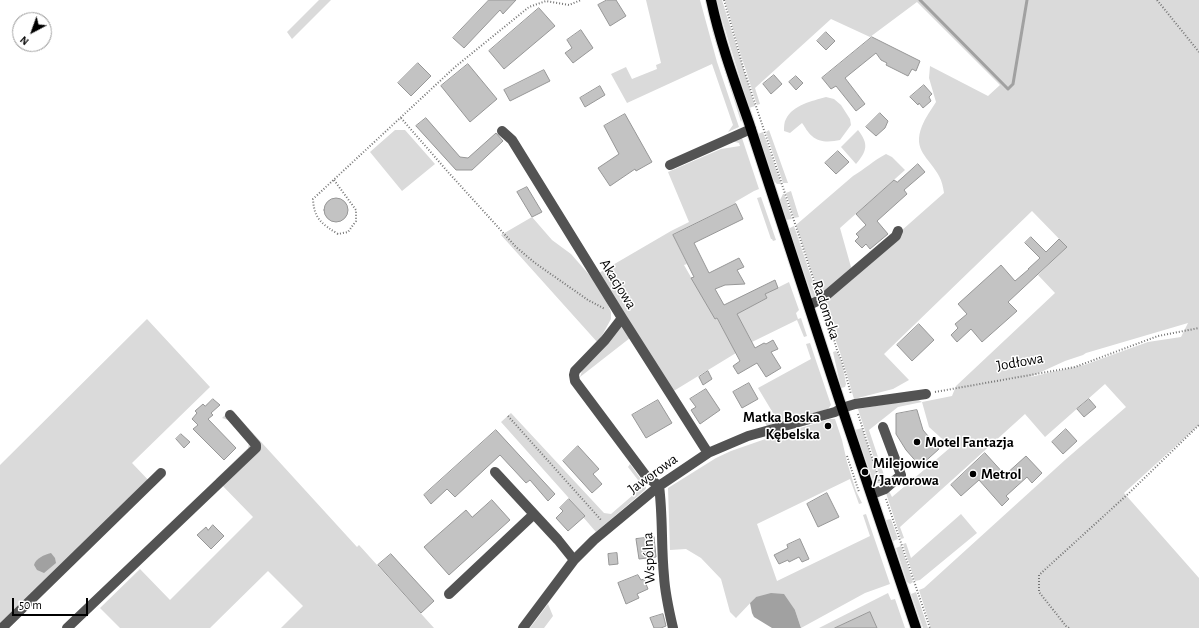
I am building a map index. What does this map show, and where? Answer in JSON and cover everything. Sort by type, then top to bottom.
[{"type":"main road","name":"Radomska","points":[[711,0],[722,43],[735,83],[916,628]]},
{"type":"street","points":[[670,164],[751,129]]},
{"type":"street","name":"Akacjowa","points":[[502,131],[512,140],[622,318],[708,453]]},
{"type":"street","points":[[809,305],[820,301],[896,236],[898,231]]},
{"type":"street","points":[[622,318],[605,340],[575,371],[575,381],[646,476],[659,486]]},
{"type":"street","points":[[842,408],[855,404],[926,394]]},
{"type":"street","name":"Jaworowa","points":[[523,628],[574,560],[594,540],[659,486],[708,453],[748,436],[838,411],[842,408]]},
{"type":"street","points":[[67,628],[256,448],[256,445],[230,415]]},
{"type":"street","points":[[872,494],[883,490],[901,475],[883,427]]},
{"type":"street","points":[[495,472],[574,560]]},
{"type":"street","points":[[2,628],[162,473]]},
{"type":"street","name":"Wspólna","points":[[659,486],[664,583],[673,628]]},
{"type":"street","points":[[449,594],[534,514]]},
{"type":"path","points":[[334,180],[356,210],[356,221],[348,232],[338,234],[323,225],[314,211],[313,199],[455,66],[529,7],[546,1],[569,5],[581,0]]},
{"type":"path","points":[[724,0],[744,70],[930,628]]},
{"type":"path","points":[[1157,0],[1199,52]]},
{"type":"path","points":[[400,118],[521,251],[535,263],[588,300],[622,318]]},
{"type":"path","name":"Jodłowa","points":[[926,394],[1075,367],[1158,336],[1199,328]]},
{"type":"path","points":[[508,416],[608,528]]},
{"type":"path","points":[[1070,628],[1066,626],[1039,592],[1039,575],[1128,494],[1199,425]]},
{"type":"shaded area","points":[[319,0],[331,0],[292,39],[287,32]]},
{"type":"shaded area","points":[[646,0],[700,0],[717,62],[739,127],[728,132],[733,125],[712,64],[627,103],[611,74],[626,67],[632,79],[657,69],[656,65],[661,63]]},
{"type":"shaded area","points":[[716,0],[722,0],[755,106],[749,108]]},
{"type":"shaded area","points":[[725,0],[1199,0],[1199,425],[1124,493],[1199,578],[1199,628],[931,628],[919,590],[924,588],[1065,460],[1126,407],[1105,384],[1045,437],[1025,414],[900,527],[904,538],[901,539],[886,493],[889,491],[892,497],[951,447],[929,427],[922,402],[952,396],[956,386],[1055,293],[1038,275],[1067,247],[1032,211],[884,354],[909,380],[893,389],[854,399],[828,315],[823,304],[944,193],[940,178],[920,148],[919,142],[919,135],[923,123],[936,102],[929,78],[930,66],[988,96],[1000,85],[917,2],[870,37],[831,19],[755,88],[760,104],[757,105]],"holes":[[[1188,323],[1181,337],[1148,342],[1084,365],[1030,377],[1086,353]]]},
{"type":"shaded area","points":[[712,30],[714,31],[742,120],[741,122]]},
{"type":"shaded area","points":[[826,97],[834,99],[841,105],[850,119],[851,125],[840,140],[818,140],[808,132],[802,123],[790,133],[784,131],[785,120],[793,110],[803,104]]},
{"type":"shaded area","points":[[395,130],[405,130],[435,164],[402,191],[370,152]]},
{"type":"shaded area","points":[[769,130],[788,183],[783,183],[766,132]]},
{"type":"shaded area","points":[[858,130],[864,139],[865,147],[856,164],[841,147]]},
{"type":"shaded area","points":[[763,132],[781,184],[777,184],[774,181],[758,134]]},
{"type":"shaded area","points":[[742,138],[759,189],[735,202],[736,204],[673,235],[687,264],[684,265],[736,353],[672,392],[599,273],[689,222],[668,172],[721,149],[740,146],[739,143],[731,141]]},
{"type":"shaded area","points":[[886,154],[892,157],[905,170],[840,228],[851,267],[849,273],[820,296],[796,225],[853,176]]},
{"type":"shaded area","points":[[791,191],[799,217],[794,218],[786,193]]},
{"type":"shaded area","points":[[783,194],[792,219],[786,220],[780,200]]},
{"type":"shaded area","points":[[761,197],[776,240],[773,241],[757,198]]},
{"type":"shaded area","points":[[532,217],[552,240],[571,254],[592,278],[608,305],[611,312],[611,319],[598,343],[501,235]]},
{"type":"shaded area","points":[[794,226],[818,297],[813,299],[789,229]]},
{"type":"shaded area","points":[[789,282],[799,310],[796,313],[798,319],[801,318],[807,336],[804,337],[797,320],[752,342],[737,314],[767,298],[765,294]]},
{"type":"shaded area","points":[[147,319],[210,387],[132,463],[153,485],[0,628],[0,465]]},
{"type":"shaded area","points":[[621,324],[630,338],[580,377],[583,368]]},
{"type":"shaded area","points":[[810,343],[831,405],[828,409],[767,426],[765,423],[776,418],[758,388],[811,359],[806,344]]},
{"type":"shaded area","points":[[836,351],[842,362],[846,384],[845,387],[841,388],[833,352]]},
{"type":"shaded area","points":[[917,399],[922,402],[898,407],[869,430],[886,481],[882,483],[858,409]]},
{"type":"shaded area","points":[[231,409],[357,547],[359,545],[434,628],[281,628],[303,606],[268,571],[210,628],[120,628],[100,608],[140,569],[170,600],[253,517],[216,479],[248,448],[249,443],[228,420],[222,418]]},
{"type":"shaded area","points":[[511,413],[604,513],[611,514],[640,489],[641,484],[628,467],[630,464],[645,485],[645,490],[596,532],[583,517],[584,515],[501,422]]},
{"type":"shaded area","points":[[830,419],[835,419],[856,491],[862,503],[859,504],[850,479],[757,524],[777,581],[870,536],[863,515],[866,514],[890,584],[865,593],[801,628],[795,610],[756,597],[736,618],[730,612],[721,579],[701,558],[686,549],[670,550],[668,488],[716,458],[731,451]]},
{"type":"shaded area","points":[[862,428],[880,483],[875,483],[873,480],[855,430]]},
{"type":"shaded area","points":[[961,514],[977,533],[920,580],[915,581],[903,544],[906,543],[911,558]]},
{"type":"shaded area","points":[[891,519],[898,539],[893,541],[886,520]]},
{"type":"shaded area","points":[[901,546],[913,582],[910,584],[907,582],[896,548]]},
{"type":"shaded area","points":[[51,553],[55,558],[56,563],[44,573],[37,570],[34,565],[37,560]]},
{"type":"shaded area","points":[[916,592],[928,628],[923,628],[911,594]]},
{"type":"shaded area","points":[[771,593],[784,594],[795,610],[801,628],[772,628],[754,617],[750,603],[756,597]]},
{"type":"shaded area","points":[[888,593],[891,600],[895,599],[905,628],[819,628]]},
{"type":"shaded area","points":[[548,604],[553,616],[544,628],[530,628]]},
{"type":"building","points":[[489,0],[516,0],[503,14],[500,10],[464,48],[453,38]]},
{"type":"building","points":[[607,0],[616,0],[626,16],[610,26],[598,5]]},
{"type":"building","points":[[539,8],[555,26],[504,69],[489,51]]},
{"type":"building","points":[[581,30],[593,48],[573,63],[565,53],[572,48],[567,40]]},
{"type":"building","points":[[826,32],[835,41],[826,50],[817,41]]},
{"type":"building","points":[[872,37],[920,61],[916,71],[912,69],[908,76],[886,65],[887,63],[881,60],[876,53],[845,78],[865,104],[856,111],[836,86],[831,89],[822,78]]},
{"type":"building","points":[[418,63],[431,76],[411,96],[398,83]]},
{"type":"building","points":[[468,64],[497,99],[470,122],[441,86]]},
{"type":"building","points":[[544,70],[550,81],[510,101],[504,90]]},
{"type":"building","points":[[774,75],[782,84],[771,94],[763,84]]},
{"type":"building","points":[[796,76],[803,83],[796,90],[789,82]]},
{"type":"building","points":[[924,85],[932,94],[929,97],[931,101],[923,108],[919,103],[918,105],[910,97]]},
{"type":"building","points":[[600,86],[605,95],[585,107],[580,98]]},
{"type":"building","points":[[880,113],[888,121],[885,128],[876,136],[866,127]]},
{"type":"building","points":[[625,114],[652,162],[636,171],[635,169],[610,186],[598,168],[619,154],[604,126]]},
{"type":"building","points":[[426,118],[460,157],[468,158],[496,133],[503,141],[472,170],[456,170],[416,126]]},
{"type":"building","points":[[838,151],[849,162],[836,174],[825,163]]},
{"type":"building","points":[[918,164],[925,172],[904,190],[907,194],[877,221],[888,234],[870,249],[866,244],[862,248],[855,241],[859,237],[856,234],[866,225],[856,214],[894,180],[897,182]]},
{"type":"building","points":[[527,187],[542,212],[532,217],[517,192]]},
{"type":"building","points":[[336,198],[345,201],[348,210],[345,219],[336,222],[327,219],[324,210],[327,201]]},
{"type":"building","points":[[736,204],[743,219],[694,243],[709,273],[739,258],[744,267],[737,270],[745,284],[725,285],[715,289],[724,305],[775,280],[778,288],[765,294],[767,298],[737,314],[755,348],[773,340],[778,349],[771,352],[781,368],[766,377],[757,363],[738,374],[733,366],[740,361],[717,318],[715,319],[691,278],[694,277],[673,235]]},
{"type":"building","points":[[1031,237],[1046,252],[1059,239],[1067,247],[1008,302],[1017,311],[982,342],[971,329],[957,342],[951,335],[958,328],[955,324],[967,314],[958,304],[1001,265],[1015,281],[1029,269],[1040,258],[1025,243]]},
{"type":"building","points":[[919,324],[934,340],[912,361],[897,345]]},
{"type":"building","points":[[708,371],[712,379],[703,385],[699,377]]},
{"type":"building","points":[[749,383],[758,399],[742,408],[733,392]]},
{"type":"building","points":[[706,389],[720,410],[700,424],[691,410],[696,407],[690,399]]},
{"type":"building","points":[[213,399],[220,405],[211,413],[213,415],[208,419],[236,448],[224,460],[193,429],[198,425],[192,419],[197,413],[195,411],[203,404],[205,406]]},
{"type":"building","points":[[1089,399],[1096,407],[1084,417],[1077,409]]},
{"type":"building","points":[[658,400],[672,423],[646,438],[632,415]]},
{"type":"building","name":"Motel Fantazja","points":[[917,410],[923,430],[939,449],[920,466],[906,450],[896,434],[896,414]]},
{"type":"building","points":[[1066,429],[1077,441],[1063,454],[1052,442]]},
{"type":"building","points":[[496,430],[555,494],[548,501],[530,480],[526,483],[500,455],[455,497],[447,489],[431,504],[424,495]]},
{"type":"building","points":[[181,434],[190,442],[184,448],[176,439]]},
{"type":"building","points":[[578,446],[599,469],[593,474],[602,484],[592,493],[563,461]]},
{"type":"building","points":[[985,453],[1005,475],[1026,456],[1042,473],[1032,483],[1027,477],[1006,496],[1009,499],[1002,506],[979,480],[961,496],[951,485]]},
{"type":"building","points":[[827,493],[839,517],[818,527],[807,504]]},
{"type":"building","points":[[569,499],[585,516],[568,531],[556,518],[563,511],[560,508]]},
{"type":"building","points":[[492,500],[510,520],[449,575],[424,547],[466,510],[472,517]]},
{"type":"building","points":[[213,525],[224,536],[211,549],[197,535],[206,527],[208,530]]},
{"type":"building","points":[[654,537],[656,557],[639,559],[636,539]]},
{"type":"building","points":[[800,539],[809,559],[802,562],[799,557],[789,562],[788,560],[779,564],[774,555],[788,548],[787,545]]},
{"type":"building","points":[[617,553],[618,564],[609,565],[608,554]]},
{"type":"building","points":[[391,554],[434,601],[421,613],[378,565]]},
{"type":"building","points":[[638,575],[641,580],[644,579],[648,589],[637,594],[639,598],[626,604],[618,583]]},
{"type":"building","points":[[870,612],[877,628],[835,628]]},
{"type":"building","points":[[663,614],[666,626],[654,628],[650,618]]},
{"type":"waterway","points":[[920,0],[1008,89],[1013,84],[1027,0]]},
{"type":"place","name":"Matka Boska Kębelska","points":[[828,426]]},
{"type":"place","name":"Motel Fantazja","points":[[917,442]]},
{"type":"place","name":"Milejowice / Jaworowa","points":[[865,472]]},
{"type":"place","name":"Metrol","points":[[973,474]]}]
